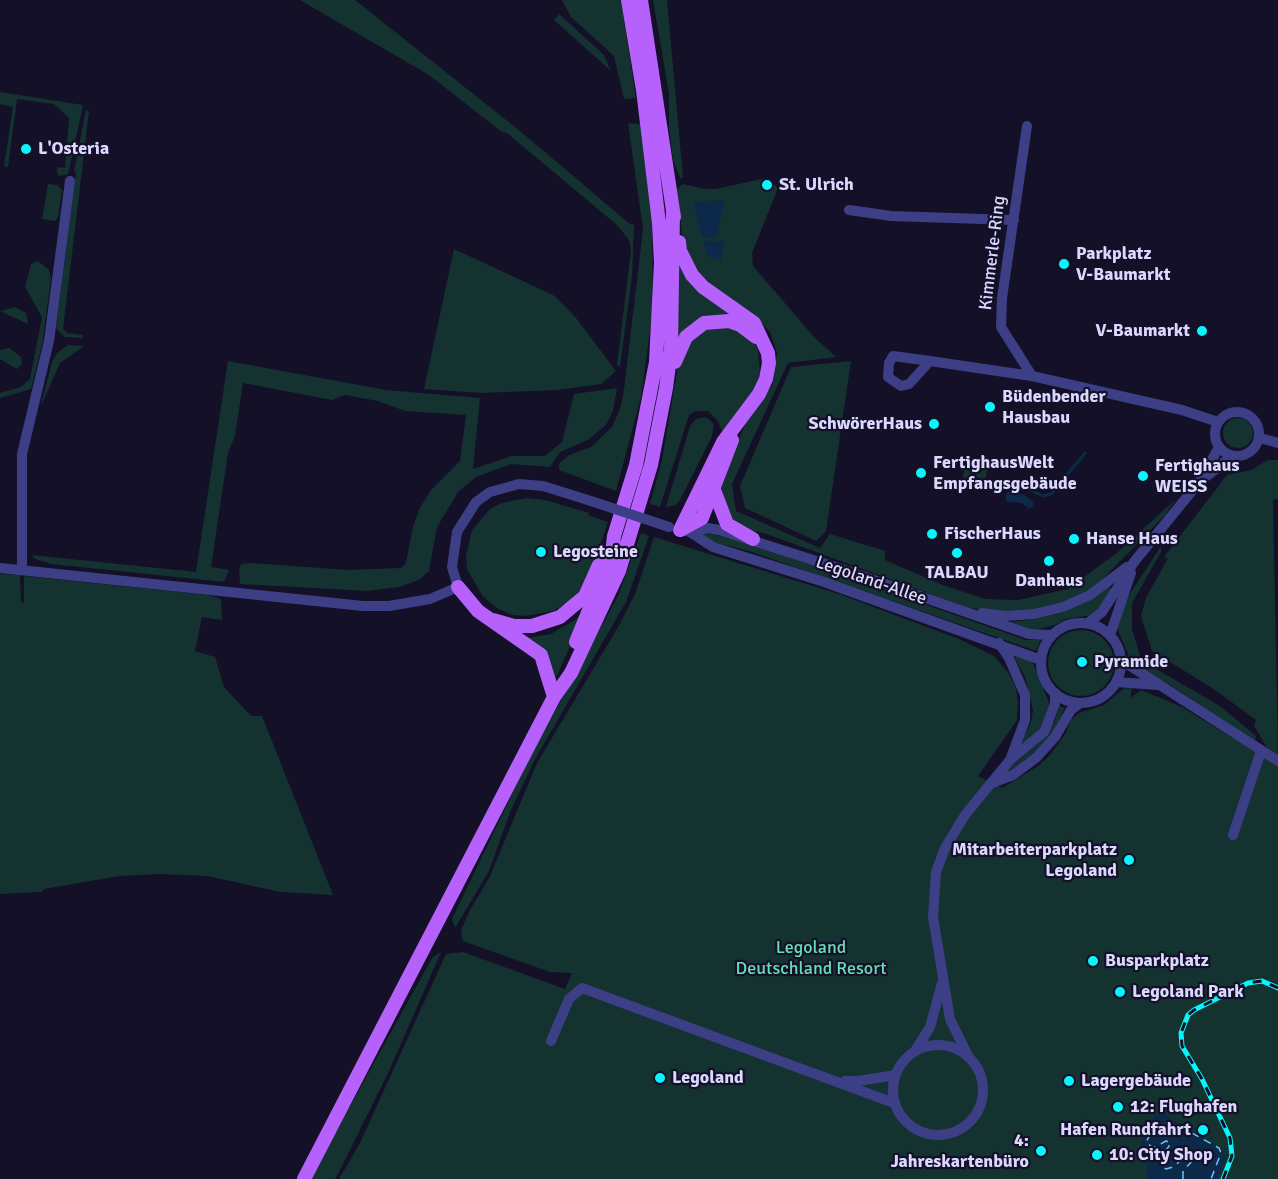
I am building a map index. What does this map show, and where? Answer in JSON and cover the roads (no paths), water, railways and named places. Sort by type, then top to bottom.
[{"type":"main road","points":[[494,620],[514,626],[532,627],[547,623],[574,607],[585,596],[614,536],[636,465],[651,392],[660,294],[659,224],[643,90],[628,0]]},
{"type":"main road","points":[[641,0],[680,251],[692,275],[704,287],[754,324],[764,344],[769,363],[766,379],[735,430],[702,518],[680,530]]},
{"type":"main road","points":[[304,1179],[554,697],[571,673],[619,571],[651,465],[666,388],[671,350],[673,210]]},
{"type":"main road","points":[[666,388],[673,375],[680,347],[686,337],[704,324],[729,321],[749,330],[764,344]]},
{"type":"main road","points":[[680,530],[723,442],[735,430]]},
{"type":"main road","points":[[714,490],[727,524],[753,539]]},
{"type":"main road","points":[[554,697],[563,669],[604,576],[612,554],[614,536]]},
{"type":"main road","points":[[458,587],[478,611],[541,655],[554,697]]},
{"type":"street","name":"Kimmerle-Ring","points":[[1027,126],[1002,298],[1001,327],[1032,376]]},
{"type":"street","points":[[22,568],[22,454],[49,341],[70,181]]},
{"type":"street","points":[[849,210],[891,216],[1014,220]]},
{"type":"street","points":[[930,361],[1032,376],[1182,410],[1218,422]]},
{"type":"street","points":[[1200,481],[1233,456],[1247,454],[1257,445],[1260,438],[1258,425],[1251,415],[1244,412],[1229,413],[1218,422],[1215,435],[1219,447],[1233,456]]},
{"type":"street","points":[[1260,438],[1278,443]]},
{"type":"street","points":[[1088,623],[1102,612],[1134,562],[1200,481],[1219,447]]},
{"type":"street","points":[[0,568],[22,568],[363,606],[388,606],[430,598],[458,587],[452,567],[457,532],[476,502],[490,492],[519,484],[543,486],[680,530]]},
{"type":"street","name":"Legoland-Allee","points":[[680,530],[708,528],[753,539],[1029,634],[1052,635]]},
{"type":"street","name":"Legoland-Allee","points":[[680,530],[713,547],[762,561],[999,643],[1041,660]]},
{"type":"street","points":[[956,610],[1005,616],[1034,614],[1063,607],[1090,595],[1134,562]]},
{"type":"street","points":[[1110,635],[1134,562]]},
{"type":"street","points":[[1075,623],[1088,623],[1110,635],[1118,648],[1121,660],[1116,682],[1105,695],[1093,701],[1080,703],[1066,700],[1055,694],[1047,683],[1041,660],[1045,645],[1052,635],[1063,627],[1075,623]]},
{"type":"street","points":[[999,643],[1009,658],[1025,695],[1025,720],[1010,760]]},
{"type":"street","points":[[1121,660],[1278,761]]},
{"type":"street","points":[[1116,682],[1160,685]]},
{"type":"street","points":[[944,977],[930,1027],[914,1052],[906,1059],[893,1083],[894,1103],[906,1120],[928,1133],[941,1134],[965,1125],[975,1116],[983,1091],[981,1078],[950,1019],[944,977],[933,917],[936,872],[945,848],[956,829],[989,785],[1010,760],[1044,732],[1055,704],[1055,694]]},
{"type":"street","points":[[989,785],[1013,775],[1037,757],[1055,737],[1071,710],[1080,703]]},
{"type":"street","points":[[1233,835],[1261,751]]},
{"type":"street","points":[[551,1041],[569,999],[582,988],[894,1103]]},
{"type":"street","points":[[914,1052],[928,1046],[942,1045],[968,1056]]},
{"type":"street","points":[[836,1080],[858,1082],[896,1075]]},
{"type":"water","points":[[725,200],[716,238],[702,238],[693,202]]},
{"type":"water","points":[[703,241],[725,241],[721,261],[708,256]]},
{"type":"water","points":[[1010,491],[1024,495],[1033,502],[1033,506],[1029,509],[1022,503],[1006,501],[1006,494]]},
{"type":"water","points":[[1161,1113],[1222,1149],[1225,1158],[1218,1179],[1146,1179],[1148,1168],[1146,1162],[1136,1156],[1149,1120]]},
{"type":"waterway","points":[[1026,488],[1043,496],[1051,494],[1085,453]]},
{"type":"railway","points":[[1223,1179],[1232,1156],[1230,1138],[1202,1079],[1182,1046],[1181,1033],[1188,1015],[1194,1010],[1248,983],[1262,981],[1278,988]]},
{"type":"place","name":"L'Osteria","points":[[26,149]]},
{"type":"place","name":"St. Ulrich","points":[[767,185]]},
{"type":"place","name":"Parkplatz V-Baumarkt","points":[[1064,264]]},
{"type":"place","name":"V-Baumarkt","points":[[1202,331]]},
{"type":"place","name":"Büdenbender Hausbau","points":[[990,407]]},
{"type":"place","name":"SchwörerHaus","points":[[934,424]]},
{"type":"place","name":"FertighausWelt Empfangsgebäude","points":[[921,473]]},
{"type":"place","name":"Fertighaus WEISS","points":[[1143,476]]},
{"type":"place","name":"FischerHaus","points":[[932,534]]},
{"type":"place","name":"Hanse Haus","points":[[1074,539]]},
{"type":"place","name":"Legosteine","points":[[541,552]]},
{"type":"place","name":"TALBAU","points":[[957,553]]},
{"type":"place","name":"Danhaus","points":[[1049,561]]},
{"type":"place","name":"Pyramide","points":[[1082,662]]},
{"type":"place","name":"Mitarbeiterparkplatz Legoland","points":[[1129,860]]},
{"type":"place","name":"Busparkplatz","points":[[1093,961]]},
{"type":"place","name":"Legoland Park","points":[[1120,992]]},
{"type":"place","name":"Legoland","points":[[660,1078]]},
{"type":"place","name":"Lagergebäude","points":[[1069,1081]]},
{"type":"place","name":"12: Flughafen","points":[[1118,1107]]},
{"type":"place","name":"Hafen Rundfahrt","points":[[1203,1130]]},
{"type":"place","name":"4: Jahreskartenbüro","points":[[1041,1151]]},
{"type":"place","name":"10: City Shop","points":[[1097,1155]]},
{"type":"park label","name":"Legoland Deutschland Resort","points":[[811,958]]}]
